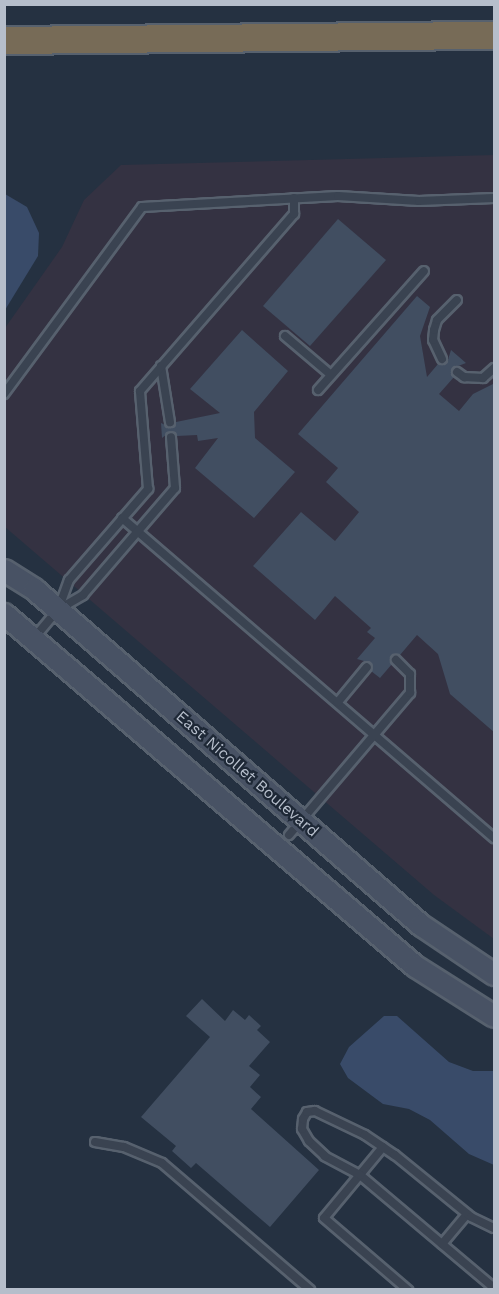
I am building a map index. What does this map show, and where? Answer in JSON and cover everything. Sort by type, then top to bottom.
[{"type":"highway","points":[[4,40],[495,35]]},
{"type":"highway","points":[[425,36],[495,41]]},
{"type":"street","name":"East Nicollet Boulevard","points":[[4,570],[58,610],[295,828],[422,925],[495,974]]},
{"type":"street","points":[[4,614],[35,637],[415,966],[495,1016]]},
{"type":"lane","points":[[4,394],[142,207],[338,196],[419,201],[495,198]]},
{"type":"lane","points":[[58,610],[69,580],[148,489],[140,391],[294,214],[294,198]]},
{"type":"lane","points":[[318,390],[424,270]]},
{"type":"lane","points":[[442,359],[433,340],[434,330],[437,320],[457,300]]},
{"type":"lane","points":[[285,336],[331,375]]},
{"type":"lane","points":[[161,366],[171,422]]},
{"type":"lane","points":[[457,372],[464,377],[483,378],[495,368]]},
{"type":"lane","points":[[35,637],[58,610],[83,595],[175,488],[171,437]]},
{"type":"lane","points":[[122,518],[495,838]]},
{"type":"lane","points":[[295,828],[404,703],[412,683],[405,666],[396,660]]},
{"type":"lane","points":[[338,702],[367,667]]},
{"type":"lane","points":[[491,1290],[493,1287],[360,1175],[341,1168],[309,1141],[302,1129],[307,1112],[315,1111],[383,1148],[468,1214],[495,1228]]},
{"type":"lane","points":[[95,1142],[124,1147],[162,1163],[310,1290]]},
{"type":"lane","points":[[383,1148],[324,1218],[408,1290]]},
{"type":"lane","points":[[442,1244],[468,1214]]},
{"type":"shaded area","points":[[494,155],[494,939],[434,895],[5,527],[5,328],[62,247],[84,200],[121,165]]},
{"type":"water","points":[[5,194],[27,207],[39,233],[38,256],[5,310]]},
{"type":"water","points":[[384,1016],[397,1016],[449,1062],[473,1071],[494,1071],[494,1165],[469,1154],[430,1120],[409,1109],[383,1104],[348,1078],[340,1064],[349,1047]]},
{"type":"building","points":[[338,219],[386,260],[310,346],[263,306]]},
{"type":"building","points":[[417,296],[430,307],[420,336],[427,377],[438,364],[447,363],[451,350],[466,363],[453,368],[454,377],[439,394],[459,411],[473,394],[495,383],[495,733],[450,694],[438,654],[417,635],[400,655],[391,656],[392,664],[380,678],[371,671],[371,663],[357,659],[375,638],[367,632],[371,628],[335,596],[315,620],[253,566],[301,512],[335,541],[359,512],[326,482],[338,468],[298,434]]},
{"type":"building","points":[[242,330],[288,371],[254,412],[255,438],[295,472],[254,518],[195,468],[218,438],[198,441],[197,435],[177,436],[171,431],[162,438],[161,423],[172,428],[176,422],[220,413],[190,389]]},
{"type":"building","points":[[202,999],[225,1021],[233,1010],[245,1020],[249,1015],[261,1026],[257,1030],[270,1042],[249,1066],[260,1075],[250,1087],[261,1097],[251,1109],[319,1170],[270,1227],[196,1163],[191,1168],[172,1151],[176,1146],[141,1117],[210,1037],[186,1016]]}]
